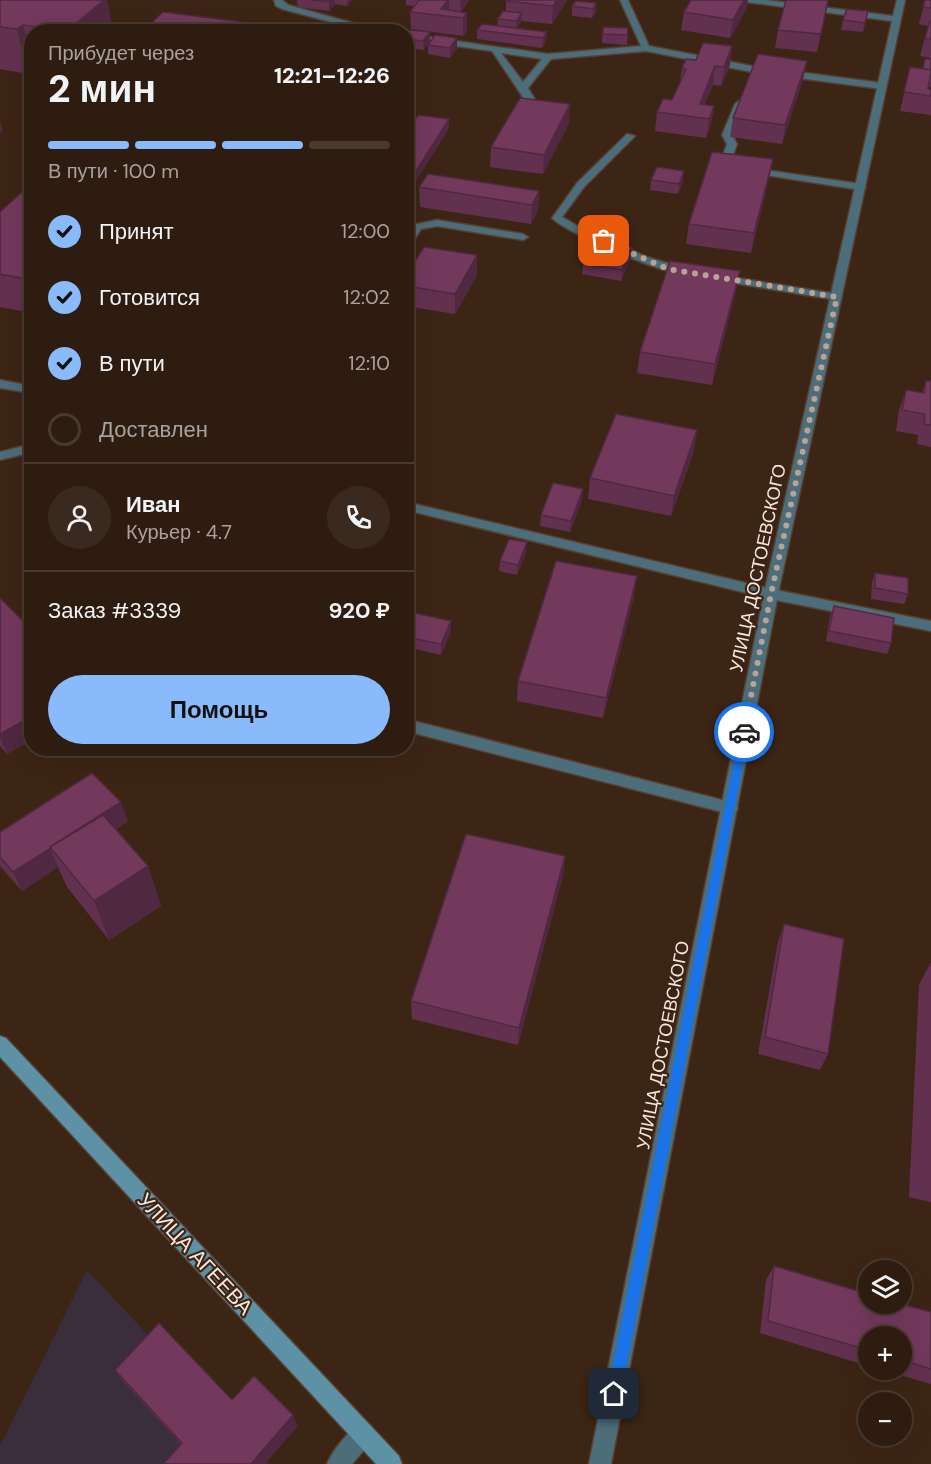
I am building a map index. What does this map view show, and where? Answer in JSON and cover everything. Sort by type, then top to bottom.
[{"type":"main road","name":"УЛИЦА АГЕЕВА","points":[[0,1044],[391,1464]]},
{"type":"street","points":[[278,0],[279,4],[285,7],[350,24]]},
{"type":"street","points":[[624,0],[646,48]]},
{"type":"street","points":[[746,0],[897,19]]},
{"type":"street","name":"УЛИЦА ДОСТОЕВСКОГО","points":[[600,1464],[771,594],[902,0]]},
{"type":"street","points":[[414,37],[548,57],[646,48],[752,69],[882,86]]},
{"type":"street","points":[[495,50],[536,110]]},
{"type":"street","points":[[523,88],[548,57]]},
{"type":"street","points":[[748,80],[752,69]]},
{"type":"street","points":[[744,91],[727,135],[732,144],[726,161],[736,168],[861,187]]},
{"type":"street","points":[[630,136],[588,176],[564,205],[557,218],[568,227],[668,269],[837,297]]},
{"type":"street","points":[[414,232],[417,227],[437,223],[523,237]]},
{"type":"street","points":[[0,384],[24,388]]},
{"type":"street","points":[[0,456],[24,450]]},
{"type":"street","points":[[414,508],[771,594],[931,626]]},
{"type":"street","points":[[414,727],[730,808]]},
{"type":"street","points":[[338,1464],[363,1434]]},
{"type":"shaded area","points":[[87,1270],[269,1464],[0,1464],[0,1446]]},
{"type":"building","points":[[0,0],[104,0],[75,24],[24,24],[17,29],[0,27]]},
{"type":"building","points":[[419,0],[448,0],[441,9],[467,13],[463,18],[410,12]]},
{"type":"building","points":[[507,0],[557,0],[553,6]]},
{"type":"building","points":[[691,0],[744,0],[733,20],[684,12]]},
{"type":"building","points":[[786,0],[828,0],[821,34],[778,30]]},
{"type":"building","points":[[925,0],[931,0],[931,8],[923,7]]},
{"type":"building","points":[[576,1],[596,3],[593,9],[572,6]]},
{"type":"building","points":[[847,9],[868,11],[865,23],[843,20]]},
{"type":"building","points":[[503,11],[522,13],[516,21],[498,19]]},
{"type":"building","points":[[163,12],[257,24],[150,24]]},
{"type":"building","points":[[931,20],[931,39],[925,38]]},
{"type":"building","points":[[482,24],[547,32],[543,38],[477,30]]},
{"type":"building","points":[[603,27],[628,28],[627,35],[603,34]]},
{"type":"building","points":[[414,30],[430,32],[423,41],[414,40]]},
{"type":"building","points":[[435,35],[457,38],[450,48],[428,45]]},
{"type":"building","points":[[703,43],[732,46],[724,67],[715,66],[700,104],[714,106],[709,119],[657,112],[663,99],[672,100],[686,69],[682,68],[686,59],[696,60]]},
{"type":"building","points":[[758,54],[807,61],[785,125],[733,118]]},
{"type":"building","points":[[925,59],[931,59],[931,70],[923,69]]},
{"type":"building","points":[[910,67],[931,70],[928,89],[931,90],[931,96],[904,92]]},
{"type":"building","points":[[520,98],[570,104],[544,155],[491,147]]},
{"type":"building","points":[[418,115],[449,119],[414,174],[414,121]]},
{"type":"building","points":[[712,152],[773,159],[754,233],[689,224]]},
{"type":"building","points":[[657,167],[684,171],[679,184],[651,180]]},
{"type":"building","points":[[428,174],[539,191],[532,205],[419,187]]},
{"type":"building","points":[[24,190],[24,278],[0,274],[0,212]]},
{"type":"building","points":[[593,241],[632,247],[622,270],[583,264]]},
{"type":"building","points":[[424,247],[477,255],[455,294],[414,287],[414,263]]},
{"type":"building","points":[[670,261],[740,271],[715,364],[640,352]]},
{"type":"building","points":[[926,381],[931,381],[931,425],[924,424],[925,414],[902,410],[906,390],[924,393]]},
{"type":"building","points":[[616,414],[697,430],[674,496],[590,478]]},
{"type":"building","points":[[553,483],[583,489],[571,521],[541,515]]},
{"type":"building","points":[[509,539],[527,542],[518,565],[500,561]]},
{"type":"building","points":[[556,561],[637,576],[606,698],[518,681]]},
{"type":"building","points":[[875,573],[908,578],[908,594],[875,588]]},
{"type":"building","points":[[0,598],[24,622],[24,720],[0,734]]},
{"type":"building","points":[[834,606],[894,618],[891,643],[829,631]]},
{"type":"building","points":[[414,613],[451,621],[441,644],[414,639]]},
{"type":"building","points":[[92,773],[121,802],[13,872],[0,857],[0,832]]},
{"type":"building","points":[[103,815],[148,866],[94,901],[50,847]]},
{"type":"building","points":[[466,834],[565,856],[519,1028],[411,1001]]},
{"type":"building","points":[[784,924],[844,939],[828,1054],[765,1037]]},
{"type":"building","points":[[774,1266],[858,1291],[858,1314],[912,1314],[912,1307],[931,1312],[931,1369],[912,1363],[912,1326],[858,1326],[858,1347],[768,1321]]},
{"type":"building","points":[[159,1323],[232,1400],[254,1376],[293,1415],[251,1464],[163,1464],[182,1443],[115,1370]]},
{"type":"way so far","points":[[604,241],[668,269],[837,297],[771,594],[744,732]]},
{"type":"route","points":[[614,1394],[744,732]]}]
